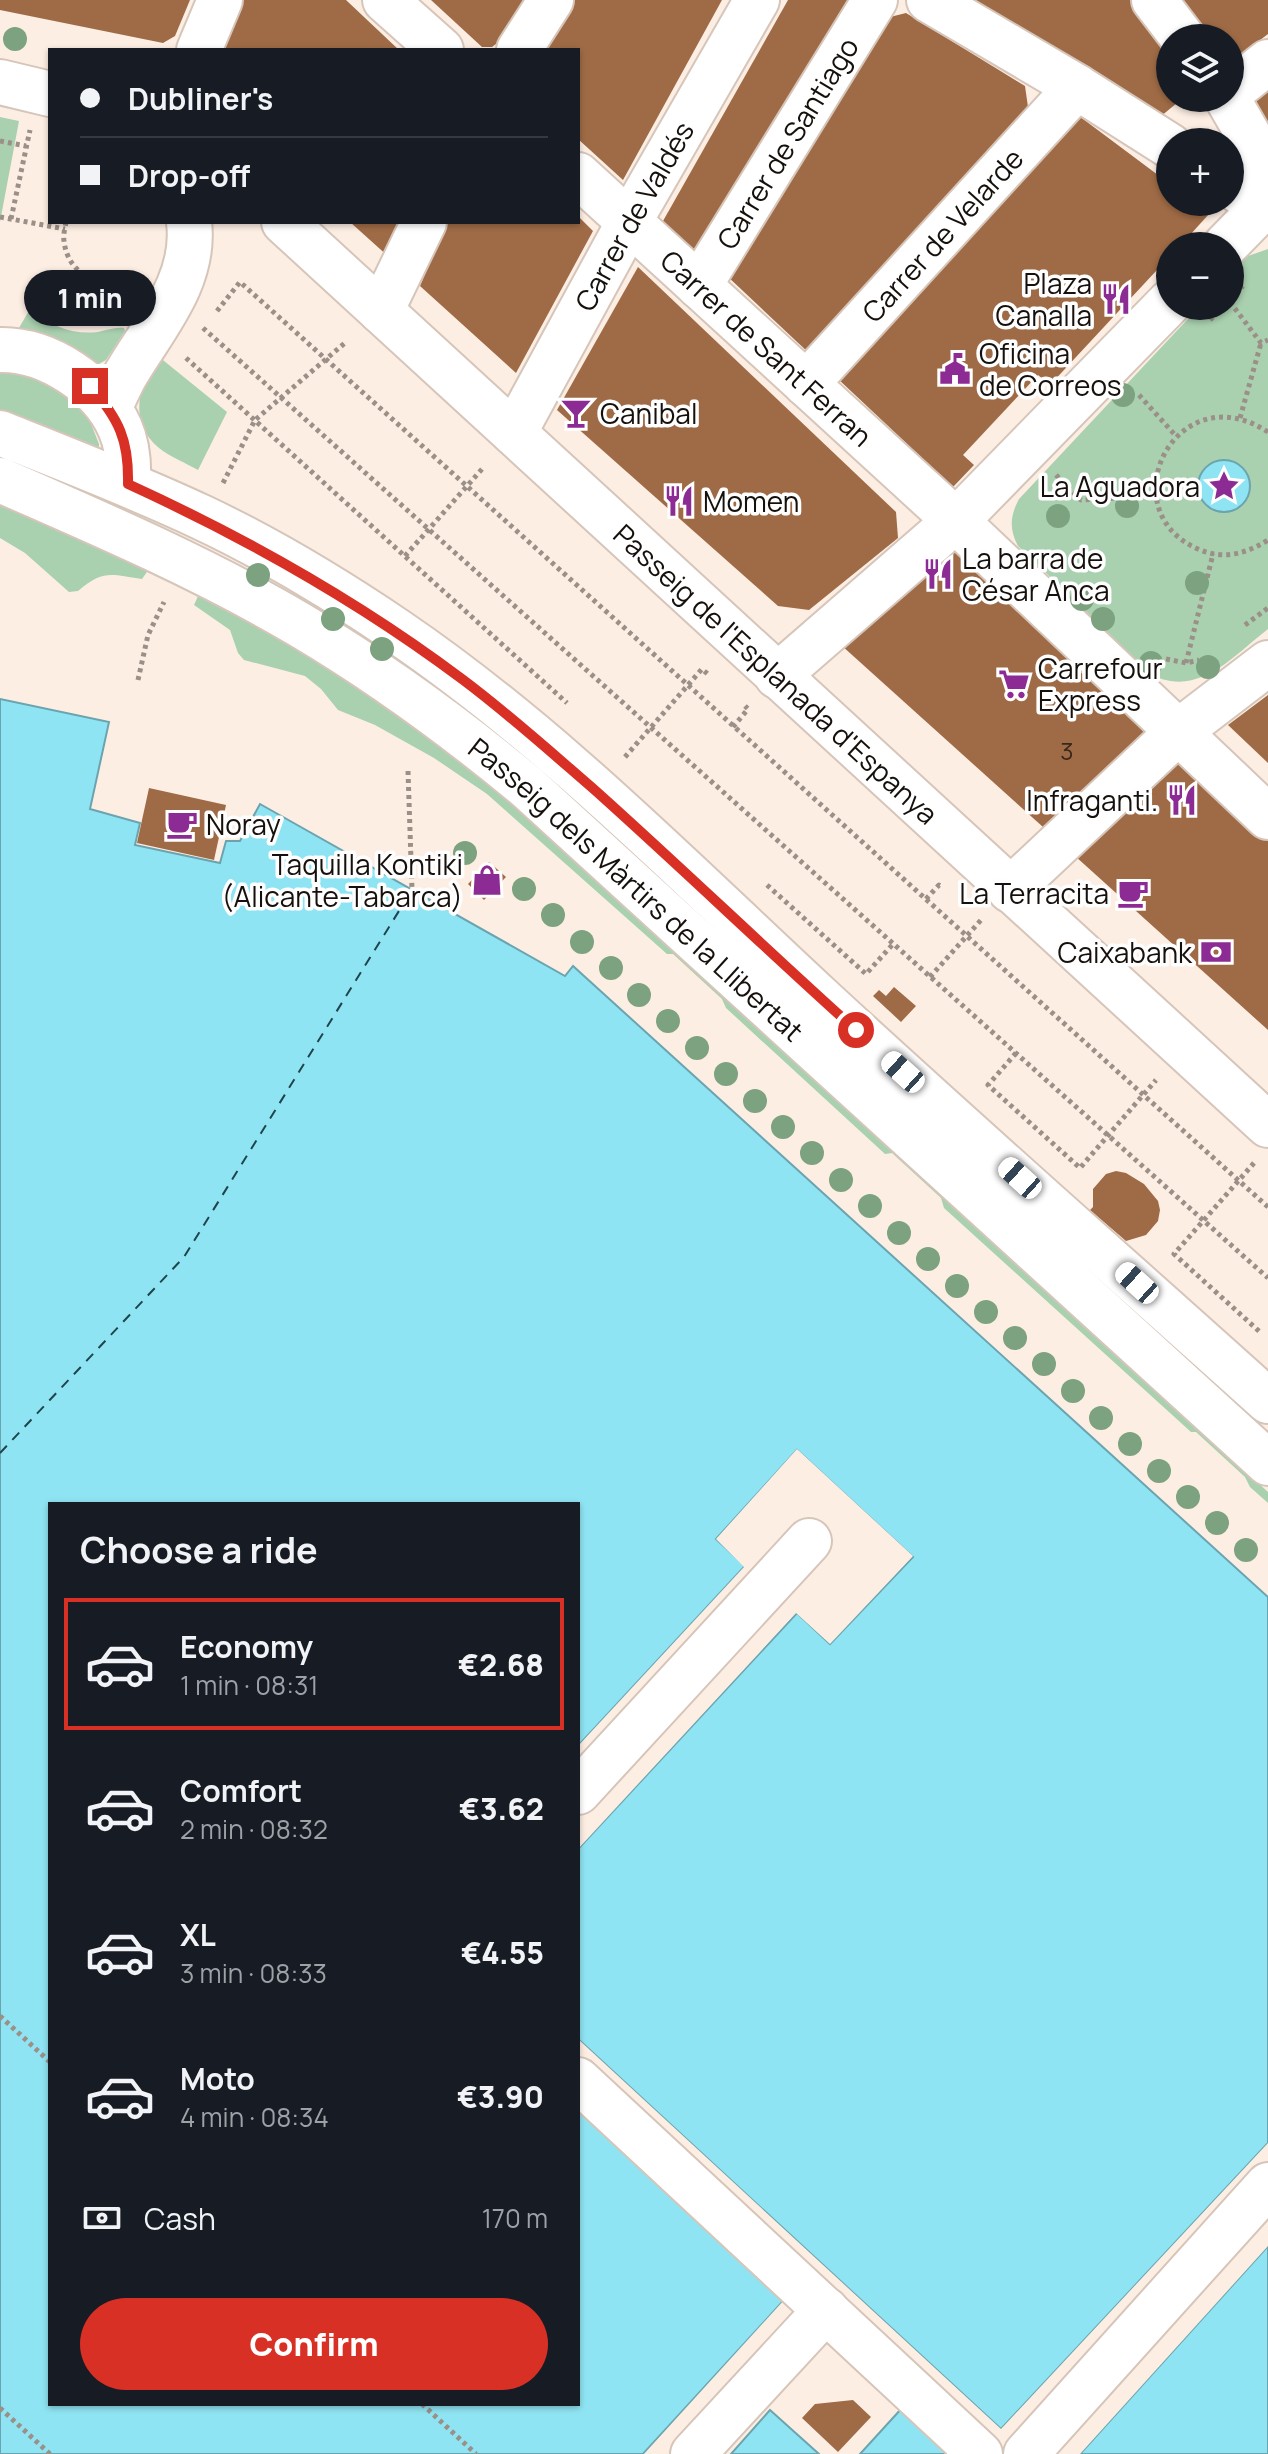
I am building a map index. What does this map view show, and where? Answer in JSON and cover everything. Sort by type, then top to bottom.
[{"type":"street","points":[[200,48],[220,0]]},
{"type":"street","points":[[385,0],[439,48]]},
{"type":"street","points":[[520,48],[551,0]]},
{"type":"street","name":"Carrer de Valdés","points":[[514,433],[629,222],[757,0]]},
{"type":"street","name":"Carrer de Santiago","points":[[699,286],[875,0]]},
{"type":"street","points":[[929,0],[1156,137]]},
{"type":"street","points":[[1154,0],[1172,24]]},
{"type":"street","points":[[1244,81],[1268,62]]},
{"type":"street","points":[[0,82],[40,108]]},
{"type":"street","name":"Carrer de Velarde","points":[[806,384],[1077,87]]},
{"type":"street","points":[[1231,112],[1257,193],[1233,232]]},
{"type":"street","name":"Carrer de Sant Ferran","points":[[580,177],[806,384],[947,529],[1178,732]]},
{"type":"street","points":[[109,408],[126,373],[173,300],[185,271],[191,241],[189,224]]},
{"type":"street","name":"Passeig de l'Esplanada d'Espanya","points":[[286,224],[1268,1125]]},
{"type":"street","points":[[381,311],[423,224]]},
{"type":"street","points":[[777,676],[947,529],[1156,316]]},
{"type":"street","points":[[0,350],[22,353],[64,367],[90,386],[109,408],[121,430],[129,457],[128,484]]},
{"type":"street","name":"Passeig dels Màrtirs de la Llibertat","points":[[0,433],[128,484],[205,519],[312,578],[396,631],[466,681],[618,811],[832,1009],[1268,1401]]},
{"type":"street","name":"Passeig dels Màrtirs de la Llibertat","points":[[0,480],[137,540],[299,625],[458,730],[550,808],[1268,1463]]},
{"type":"street","points":[[1010,890],[1178,732],[1268,663]]},
{"type":"street","points":[[1178,732],[1268,817]]},
{"type":"street","points":[[580,1790],[809,1541]]},
{"type":"street","points":[[580,2082],[980,2454]]},
{"type":"street","points":[[1026,2454],[1268,2185]]},
{"type":"street","points":[[693,2454],[826,2310]]},
{"type":"path","points":[[11,219],[26,146],[40,108]]},
{"type":"path","points":[[0,141],[26,146]]},
{"type":"path","points":[[0,217],[48,224]]},
{"type":"path","points":[[66,226],[63,239],[69,259],[83,275],[102,283],[123,282],[141,272]]},
{"type":"path","points":[[240,282],[1268,1207]]},
{"type":"path","points":[[195,320],[1268,1278]]},
{"type":"path","points":[[1244,320],[1261,343]]},
{"type":"path","points":[[1261,343],[1268,340]]},
{"type":"path","points":[[221,487],[255,420],[346,342]]},
{"type":"path","points":[[1240,418],[1261,343]]},
{"type":"path","points":[[182,354],[568,704]]},
{"type":"path","points":[[1138,395],[1176,436]]},
{"type":"path","points":[[1268,432],[1240,418],[1223,416],[1190,425],[1176,436],[1159,463],[1156,480],[1162,515],[1173,532],[1189,545],[1213,554],[1239,554],[1268,540]]},
{"type":"path","points":[[405,556],[483,468]]},
{"type":"path","points":[[1058,477],[1081,500],[1157,496]]},
{"type":"path","points":[[1186,663],[1213,554]]},
{"type":"path","points":[[138,680],[148,635],[165,600]]},
{"type":"path","points":[[625,757],[702,669]]},
{"type":"path","points":[[733,727],[748,709]]},
{"type":"path","points":[[614,746],[637,767]]},
{"type":"path","points":[[408,771],[412,890]]},
{"type":"path","points":[[763,881],[866,974],[893,944]]},
{"type":"path","points":[[926,899],[939,885]]},
{"type":"path","points":[[930,977],[980,922]]},
{"type":"path","points":[[1016,1053],[988,1085],[1080,1168],[1156,1081]]},
{"type":"path","points":[[1250,1167],[1174,1254],[1268,1339]]},
{"type":"path","points":[[0,2016],[48,2060]]},
{"type":"path","points":[[424,2406],[476,2454]]},
{"type":"path","points":[[0,2408],[50,2454]]},
{"type":"green space","points":[[0,117],[19,121],[0,222]]},
{"type":"green space","points":[[1268,249],[1268,629],[1214,671],[1200,678],[1169,681],[1152,675],[1018,546],[1013,534],[1012,517],[1019,499],[1187,320],[1244,320],[1244,260]]},
{"type":"green space","points":[[30,309],[53,325],[70,331],[88,333],[124,328],[125,331],[106,360],[97,365],[16,333]]},
{"type":"green space","points":[[153,352],[227,412],[198,470],[159,448],[143,426],[141,389]]},
{"type":"green space","points":[[0,369],[29,369],[84,406],[99,444],[99,461],[0,419]]},
{"type":"green space","points":[[0,503],[149,569],[142,579],[102,576],[78,591],[69,592],[25,553],[0,538]]},
{"type":"green space","points":[[199,594],[355,686],[501,793],[1268,1492],[1268,1503],[1196,1432],[1191,1432],[944,1208],[941,1198],[892,1153],[885,1154],[726,1008],[722,999],[673,954],[667,954],[487,794],[434,758],[375,725],[338,710],[321,689],[305,676],[244,660],[238,653],[230,630],[194,605]]},
{"type":"water","points":[[1224,460],[1243,467],[1250,486],[1243,505],[1224,512],[1205,505],[1198,486],[1205,467]]},
{"type":"water","points":[[0,699],[109,722],[90,809],[140,823],[135,845],[220,863],[226,841],[240,841],[260,804],[565,976],[573,966],[1268,1597],[1268,2143],[1001,2429],[580,2041],[580,1847],[797,1613],[830,1644],[913,1557],[797,1450],[716,1539],[745,1566],[580,1744],[580,1502],[48,1502],[48,2406],[580,2406],[580,2109],[785,2299],[643,2454],[0,2454]]},
{"type":"water","points":[[1268,2246],[1268,2454],[1080,2454]]},
{"type":"water","points":[[902,2408],[952,2454],[860,2454]]},
{"type":"water","points":[[770,2410],[819,2454],[731,2454]]},
{"type":"pier","points":[[797,1449],[913,1556],[830,1644],[796,1613],[580,1847],[580,1841],[794,1610],[799,1610],[829,1639],[907,1557],[798,1455],[722,1538],[748,1564],[748,1569],[580,1748],[580,1744],[744,1567],[716,1539]]},
{"type":"pier","points":[[580,2041],[1001,2429],[1268,2143],[1268,2149],[1000,2433],[580,2046]]},
{"type":"pier","points":[[1268,2242],[1268,2246],[1080,2454],[1076,2454]]},
{"type":"pier","points":[[785,2299],[788,2302],[649,2454],[644,2454]]},
{"type":"building","points":[[0,0],[190,0],[175,36],[163,43],[0,10]]},
{"type":"building","points":[[237,0],[346,0],[397,48],[217,48]]},
{"type":"building","points":[[431,0],[527,0],[500,41],[492,47],[482,47]]},
{"type":"building","points":[[573,0],[722,0],[623,180],[580,141],[580,48],[541,48]]},
{"type":"building","points":[[788,0],[856,0],[703,259],[663,221]]},
{"type":"building","points":[[965,0],[1131,0],[1156,33],[1156,112],[1166,112],[1160,117]]},
{"type":"building","points":[[1178,0],[1268,0],[1268,34],[1244,52],[1244,24],[1196,24]]},
{"type":"building","points":[[906,13],[1025,86],[1029,114],[811,355],[726,275],[878,20]]},
{"type":"building","points":[[1268,88],[1268,125],[1252,100]]},
{"type":"building","points":[[1079,116],[1156,174],[1156,216],[1207,216],[1193,232],[1156,232],[1156,271],[1050,385],[1038,375],[963,455],[974,465],[953,487],[837,378]]},
{"type":"building","points":[[580,218],[593,231],[516,373],[420,286],[446,224],[580,224]]},
{"type":"building","points":[[352,224],[405,224],[390,258]]},
{"type":"building","points":[[638,267],[896,512],[898,538],[809,610],[778,606],[557,410]]},
{"type":"building","points":[[960,546],[1150,733],[1043,827],[841,645]]},
{"type":"building","points":[[1268,695],[1268,763],[1228,725]]},
{"type":"building","points":[[1184,758],[1268,838],[1268,1030],[1075,856]]},
{"type":"building","name":"Noray","points":[[149,788],[226,805],[214,860],[137,843]]},
{"type":"building","name":"Taquilla Kontiki (Alicante-Tabarca)","points":[[489,862],[506,877],[484,900],[468,884]]},
{"type":"building","points":[[894,987],[916,1006],[901,1022],[873,996],[879,990],[886,996]]},
{"type":"building","points":[[1116,1171],[1144,1184],[1158,1201],[1160,1210],[1158,1221],[1146,1235],[1126,1241],[1090,1210],[1093,1207],[1093,1189],[1106,1174]]},
{"type":"building","points":[[853,2400],[871,2417],[838,2452],[802,2418],[815,2404]]},
{"type":"ferry route","points":[[0,1453],[184,1257],[412,890]]},
{"type":"place","name":"Plaza Canalla","points":[[1116,299]]},
{"type":"place","name":"Oficina de Correos","points":[[955,369]]},
{"type":"place","name":"Canibal","points":[[576,413]]},
{"type":"place","name":"La Aguadora","points":[[1224,486]]},
{"type":"place","name":"Momen","points":[[679,501]]},
{"type":"place","name":"La barra de César Anca","points":[[938,574]]},
{"type":"place","name":"Carrefour Express","points":[[1014,684]]},
{"type":"place","name":"Infraganti.","points":[[1182,800]]},
{"type":"place","name":"Noray","points":[[182,824]]},
{"type":"place","name":"Taquilla Kontiki (Alicante-Tabarca)","points":[[487,880]]},
{"type":"place","name":"La Terracita","points":[[1133,893]]},
{"type":"place","name":"Caixabank","points":[[1216,952]]},
{"type":"route","points":[[90,386],[109,408],[121,430],[129,457],[128,484],[205,519],[312,578],[396,631],[466,681],[618,811],[856,1030]]}]
